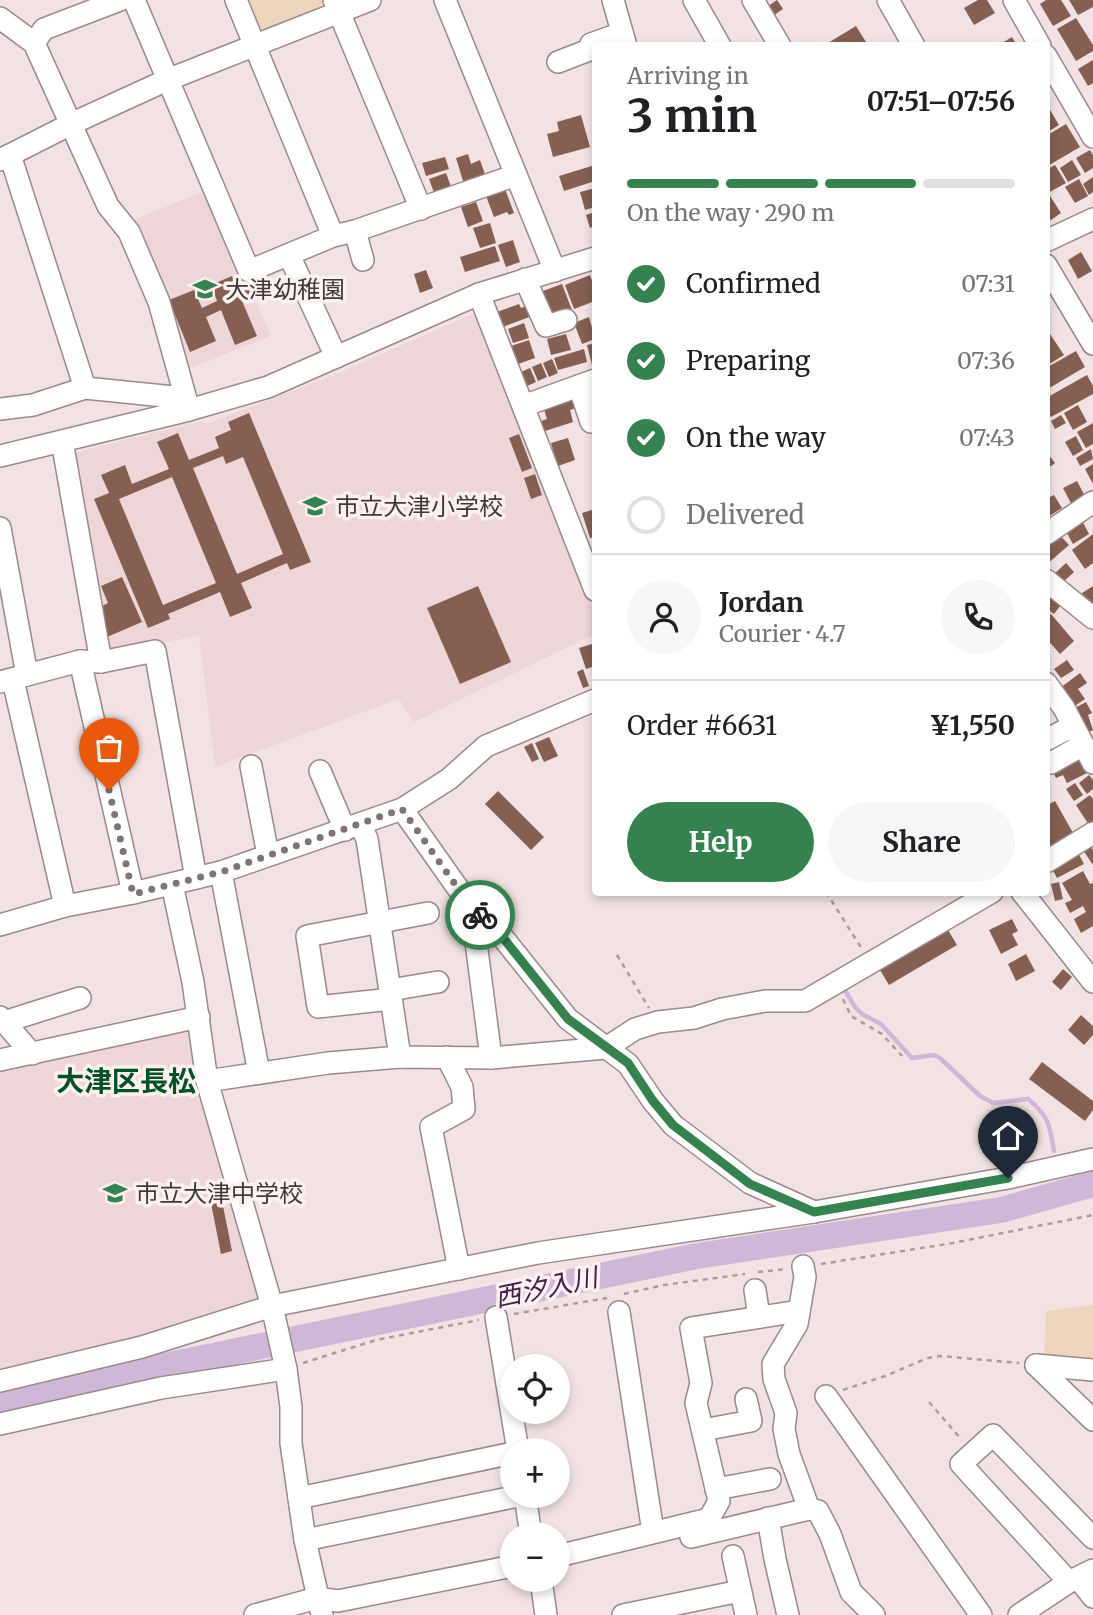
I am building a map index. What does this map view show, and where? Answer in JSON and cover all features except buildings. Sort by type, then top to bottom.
[{"type":"street","points":[[34,43],[44,29],[68,9],[120,0]]},
{"type":"street","points":[[134,0],[249,271],[332,236],[355,232],[516,175]]},
{"type":"street","points":[[236,0],[332,236]]},
{"type":"street","points":[[85,388],[5,158],[72,123],[167,80],[255,46],[337,6],[370,0]]},
{"type":"street","points":[[445,0],[555,271]]},
{"type":"street","points":[[604,42],[624,39],[613,0]]},
{"type":"street","points":[[694,0],[718,42]]},
{"type":"street","points":[[753,0],[778,42]]},
{"type":"street","points":[[1014,0],[1038,42]]},
{"type":"street","points":[[898,3],[913,42]]},
{"type":"street","points":[[337,6],[421,209]]},
{"type":"street","points":[[0,18],[34,43],[108,205],[129,232],[159,302],[187,404]]},
{"type":"street","points":[[558,62],[589,50],[592,44]]},
{"type":"street","points":[[1050,64],[1093,137]]},
{"type":"street","points":[[1050,239],[1093,219]]},
{"type":"street","points":[[355,232],[363,260]]},
{"type":"street","points":[[289,255],[336,357]]},
{"type":"street","points":[[0,456],[62,441],[187,404],[268,387],[479,294],[592,259]]},
{"type":"street","points":[[1050,272],[1093,344]]},
{"type":"street","points":[[525,279],[546,326],[566,320]]},
{"type":"street","points":[[479,294],[592,582]]},
{"type":"street","points":[[523,406],[587,383],[592,422]]},
{"type":"street","points":[[0,409],[33,405],[85,388],[187,404]]},
{"type":"street","points":[[62,441],[90,662],[133,894]]},
{"type":"street","points":[[1050,531],[1093,502]]},
{"type":"street","points":[[0,528],[13,679],[65,906]]},
{"type":"street","points":[[1050,583],[1093,618]]},
{"type":"street","points":[[13,679],[155,651],[196,878]]},
{"type":"street","points":[[1050,689],[1088,754],[1051,763]]},
{"type":"street","points":[[0,925],[65,906],[133,894],[221,872],[268,855],[357,831],[402,809],[449,779],[486,746],[592,701]]},
{"type":"street","points":[[1050,738],[1073,726]]},
{"type":"street","points":[[251,766],[268,855]]},
{"type":"street","points":[[320,771],[357,831],[380,921],[400,1056]]},
{"type":"street","points":[[402,809],[469,904],[504,939],[568,1019],[628,1063],[673,1125],[750,1184],[814,1212]]},
{"type":"street","points":[[1050,860],[1093,833]]},
{"type":"street","points":[[221,872],[260,1073]]},
{"type":"street","points":[[172,884],[199,1017],[207,1081],[272,1307],[286,1369],[291,1407],[290,1443],[305,1541],[319,1606]]},
{"type":"street","points":[[207,1081],[400,1056],[491,1058],[606,1048],[635,1029],[658,1022],[694,1018],[722,1009],[765,1001],[805,1001],[985,896]]},
{"type":"street","points":[[1025,896],[1093,982]]},
{"type":"street","points":[[428,913],[307,936],[318,1007],[391,995],[438,982]]},
{"type":"street","points":[[491,926],[476,942],[491,1058]]},
{"type":"street","points":[[32,1054],[2,1019],[80,998]]},
{"type":"street","points":[[0,1060],[199,1017]]},
{"type":"street","points":[[447,1057],[461,1087],[464,1109],[431,1127],[459,1269]]},
{"type":"street","points":[[0,1381],[142,1347],[272,1307],[459,1269],[538,1253],[814,1212],[1008,1178],[1093,1159]]},
{"type":"street","points":[[803,1266],[805,1277],[797,1324],[773,1364],[774,1379],[786,1413],[784,1430],[789,1454],[809,1509]]},
{"type":"street","points":[[755,1290],[759,1317]]},
{"type":"street","points":[[618,1301],[616,1348],[653,1532]]},
{"type":"street","points":[[570,1553],[709,1519],[719,1501],[696,1403],[701,1383],[691,1328],[799,1311]]},
{"type":"street","points":[[496,1317],[516,1438]]},
{"type":"street","points":[[1036,1365],[1093,1370]]},
{"type":"street","points":[[1036,1365],[1093,1420]]},
{"type":"street","points":[[0,1424],[161,1388],[286,1369]]},
{"type":"street","points":[[826,1396],[981,1615]]},
{"type":"street","points":[[703,1430],[751,1420],[746,1399]]},
{"type":"street","points":[[1093,1538],[993,1435],[961,1464],[1080,1577],[1093,1597]]},
{"type":"street","points":[[299,1498],[500,1456]]},
{"type":"street","points":[[716,1489],[770,1479]]},
{"type":"street","points":[[305,1541],[500,1500]]},
{"type":"street","points":[[570,1565],[809,1509],[818,1511],[830,1534],[852,1592],[874,1615]]},
{"type":"street","points":[[768,1518],[788,1615]]},
{"type":"street","points":[[733,1556],[747,1615]]},
{"type":"street","points":[[255,1615],[319,1606],[500,1569]]},
{"type":"street","points":[[1019,1615],[1080,1577]]},
{"type":"street","points":[[623,1615],[681,1609],[740,1591]]},
{"type":"street","points":[[542,1592],[545,1615]]},
{"type":"path","points":[[829,896],[872,964]]},
{"type":"path","points":[[617,955],[658,1022]]},
{"type":"path","points":[[841,994],[851,1016],[882,1034],[902,1056]]},
{"type":"path","points":[[286,1369],[376,1340],[496,1317],[618,1301],[664,1285],[953,1243],[1093,1215]]},
{"type":"path","points":[[826,1396],[940,1356],[1036,1365]]},
{"type":"path","points":[[929,1402],[974,1452]]},
{"type":"shaded area","points":[[241,0],[323,0],[321,6],[262,31],[253,28]]},
{"type":"shaded area","name":"大津幼稚園","points":[[207,190],[271,336],[185,370],[129,222]]},
{"type":"shaded area","name":"市立大津小学校","points":[[473,314],[484,322],[592,595],[592,635],[414,722],[399,699],[215,767],[199,636],[111,656],[102,649],[69,454],[202,421],[206,424],[329,377]]},
{"type":"shaded area","name":"市立大津中学校","points":[[189,1025],[260,1298],[254,1308],[0,1372],[0,1064]]},
{"type":"shaded area","points":[[1093,1305],[1093,1367],[1044,1364],[1046,1311]]},
{"type":"waterway","points":[[329,845],[360,835]]},
{"type":"waterway","points":[[465,881],[499,919]]},
{"type":"waterway","points":[[841,990],[844,989],[862,1014],[881,1024],[912,1058],[934,1055],[940,1058],[980,1096],[993,1103],[1028,1099],[1047,1122],[1054,1151]]},
{"type":"waterway","name":"西汐入川","points":[[0,1400],[697,1256],[1001,1210],[1093,1184]]},
{"type":"way so far","points":[[109,790],[133,894],[221,872],[402,809],[469,904],[480,915]]},
{"type":"place","name":"大津幼稚園","points":[[205,289]]},
{"type":"place","name":"市立大津小学校","points":[[315,506]]},
{"type":"place","name":"市立大津中学校","points":[[115,1193]]},
{"type":"district","name":"大津区長松","points":[[126,1081]]},
{"type":"route","points":[[480,915],[504,939],[568,1019],[628,1063],[673,1125],[750,1184],[814,1212],[1008,1178]]}]
